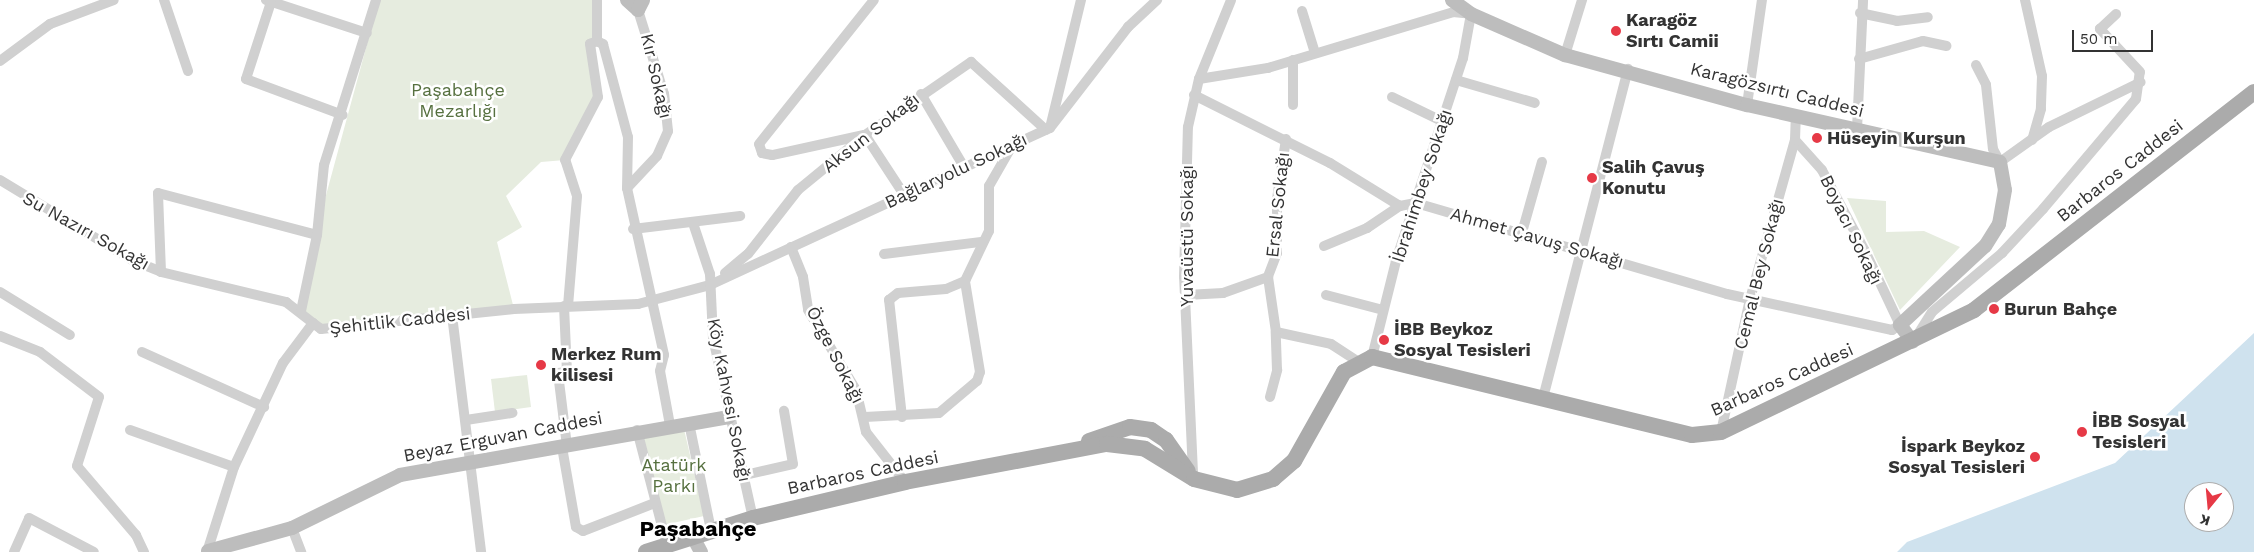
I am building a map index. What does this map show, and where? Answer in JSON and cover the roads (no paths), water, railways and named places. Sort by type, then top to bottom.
[{"type":"main road","name":"Barbaros Caddesi","points":[[1365,359],[1543,398],[1692,435],[1721,432],[1913,342],[1974,310],[2254,92]]},
{"type":"main road","points":[[1194,479],[1237,490],[1273,479],[1294,461],[1344,372],[1365,359]]},
{"type":"main road","name":"Barbaros Caddesi","points":[[646,552],[667,545],[693,544],[711,530],[753,518],[905,482],[1071,452],[1121,430],[1151,430],[1166,440],[1194,479]]},
{"type":"street","points":[[0,61],[50,24],[114,0]]},
{"type":"street","points":[[164,0],[188,71]]},
{"type":"street","points":[[301,311],[317,235],[324,165],[342,116],[376,0]]},
{"type":"street","points":[[596,41],[597,0]]},
{"type":"street","points":[[627,0],[641,5]]},
{"type":"street","points":[[874,0],[759,144],[762,153],[772,155],[865,135],[903,193]]},
{"type":"street","points":[[1048,129],[1081,0]]},
{"type":"street","name":"Bağlaryolu Sokağı","points":[[710,286],[903,193],[1048,129],[1128,28],[1157,0]]},
{"type":"street","name":"Yuvaüstü Sokağı","points":[[1194,479],[1189,443],[1186,295],[1188,127],[1199,79],[1231,0]]},
{"type":"street","name":"Karagözsırtı Caddesi","points":[[1452,0],[1471,14],[1565,55],[1628,69],[1747,105],[2000,162]]},
{"type":"street","points":[[1565,55],[1582,0]]},
{"type":"street","points":[[1747,105],[1762,0]]},
{"type":"street","points":[[1857,129],[1860,13],[1863,0]]},
{"type":"street","points":[[2025,0],[2042,76],[2041,109],[2032,140]]},
{"type":"street","points":[[342,116],[246,79],[269,1],[367,32]]},
{"type":"street","name":"Kır Sokağı","points":[[627,188],[657,156],[668,131],[664,94],[641,5]]},
{"type":"street","points":[[1302,11],[1315,53]]},
{"type":"street","points":[[1199,79],[1232,76],[1293,60],[1453,12],[1471,14]]},
{"type":"street","points":[[1860,13],[1897,21],[1928,17]]},
{"type":"street","name":"İbrahimbey Sokağı","points":[[1365,359],[1384,310],[1416,203],[1444,122],[1471,14]]},
{"type":"street","points":[[1976,65],[1986,85],[1992,140],[2000,162],[2005,190],[1999,224],[1985,246],[1900,325],[1913,342],[1932,312],[1951,299],[2002,253],[2111,133],[2141,82],[2140,72],[2100,29],[2116,14]]},
{"type":"street","points":[[655,502],[582,531],[576,527],[564,446],[558,373],[567,372],[566,306],[577,196],[565,160],[598,97],[590,44],[596,41],[603,44],[628,137],[627,188],[633,229],[653,300],[664,355],[660,371],[670,425]]},
{"type":"street","points":[[1859,59],[1923,42],[1946,46]]},
{"type":"street","points":[[1293,60],[1293,105]]},
{"type":"street","name":"Aksun Sokağı","points":[[710,286],[748,254],[798,190],[865,135],[921,94],[970,62],[1048,129]]},
{"type":"street","points":[[1543,398],[1583,250],[1628,69]]},
{"type":"street","points":[[1456,80],[1535,103]]},
{"type":"street","points":[[2000,162],[2032,140],[2048,126],[2141,82]]},
{"type":"street","points":[[921,94],[964,167]]},
{"type":"street","points":[[1194,95],[1286,139],[1400,206],[1367,228],[1324,246]]},
{"type":"street","points":[[1392,97],[1444,122]]},
{"type":"street","name":"Cemal Bey Sokağı","points":[[1721,432],[1750,299],[1795,140],[1796,116]]},
{"type":"street","name":"Ersal Sokağı","points":[[1270,398],[1277,370],[1276,332],[1268,277],[1277,253],[1277,199],[1286,139]]},
{"type":"street","name":"Boyacı Sokağı","points":[[1795,140],[1822,170],[1900,325]]},
{"type":"street","points":[[865,417],[902,418],[948,409],[976,381],[980,372],[965,281],[991,222],[989,186],[1012,146]]},
{"type":"street","points":[[1522,236],[1542,162]]},
{"type":"street","name":"Su Nazırı Sokağı","points":[[0,180],[161,272],[275,299],[301,311],[313,323]]},
{"type":"street","points":[[161,272],[158,193],[317,235]]},
{"type":"street","name":"Ahmet Çavuş Sokağı","points":[[1400,206],[1416,203],[1522,236],[1583,250],[1750,299],[1892,330],[1900,325]]},
{"type":"street","points":[[633,229],[740,216]]},
{"type":"street","name":"Köy Kahvesi Sokağı","points":[[693,223],[710,286],[713,338],[729,417],[753,518]]},
{"type":"street","points":[[884,254],[981,242]]},
{"type":"street","name":"Özge Sokağı","points":[[791,247],[803,277],[808,310],[856,390],[865,417],[866,432],[905,482]]},
{"type":"street","points":[[1186,295],[1222,293],[1268,277]]},
{"type":"street","points":[[902,418],[889,300],[898,293],[946,289],[965,281]]},
{"type":"street","name":"Şehitlik Caddesi","points":[[208,551],[234,467],[284,364],[313,323],[321,329],[452,315],[653,300],[710,286]]},
{"type":"street","points":[[0,292],[70,335]]},
{"type":"street","points":[[1326,296],[1384,310]]},
{"type":"street","points":[[1944,326],[1951,299]]},
{"type":"street","points":[[452,315],[472,463],[481,552]]},
{"type":"street","points":[[1276,332],[1331,344],[1365,359]]},
{"type":"street","points":[[0,336],[40,352],[99,397],[77,466],[136,535],[144,552]]},
{"type":"street","points":[[142,352],[264,407]]},
{"type":"street","points":[[744,475],[792,464],[784,411]]},
{"type":"street","points":[[466,420],[512,413]]},
{"type":"street","name":"Beyaz Erguvan Caddesi","points":[[208,551],[292,528],[400,475],[564,446],[637,430],[729,417]]},
{"type":"street","points":[[689,423],[711,530]]},
{"type":"street","points":[[130,430],[234,467]]},
{"type":"street","points":[[637,430],[667,545]]},
{"type":"street","points":[[14,552],[29,518],[94,552]]},
{"type":"street","points":[[292,528],[301,552]]},
{"type":"street","points":[[693,544],[701,552]]},
{"type":"water","points":[[2254,333],[2254,552],[1897,552],[1907,542],[2115,463]]},
{"type":"place","name":"Karagöz Sırtı Camii","points":[[1616,31]]},
{"type":"place","name":"Hüseyin Kurşun","points":[[1817,138]]},
{"type":"place","name":"Salih Çavuş Konutu","points":[[1592,178]]},
{"type":"place","name":"Burun Bahçe","points":[[1994,309]]},
{"type":"place","name":"İBB Beykoz Sosyal Tesisleri","points":[[1384,340]]},
{"type":"place","name":"Merkez Rum kilisesi","points":[[541,365]]},
{"type":"place","name":"İBB Sosyal Tesisleri","points":[[2082,432]]},
{"type":"place","name":"İspark Beykoz Sosyal Tesisleri","points":[[2035,457]]},
{"type":"district","name":"Paşabahçe","points":[[698,529]]},
{"type":"park label","name":"Paşabahçe Mezarlığı","points":[[458,101]]},
{"type":"park label","name":"Atatürk Parkı","points":[[674,476]]}]
